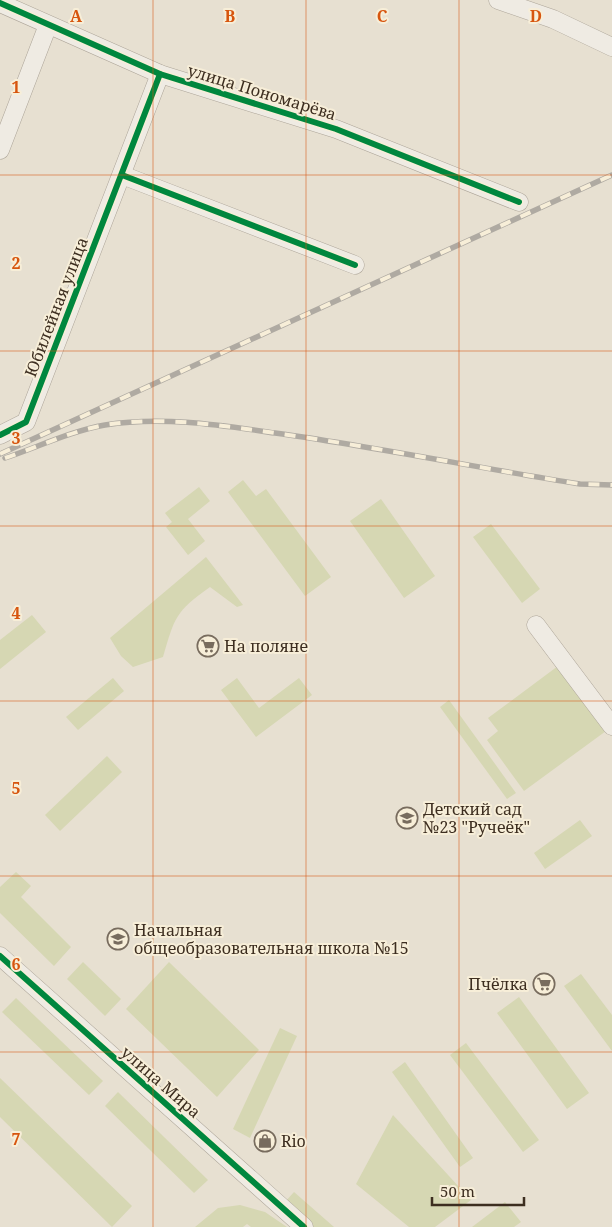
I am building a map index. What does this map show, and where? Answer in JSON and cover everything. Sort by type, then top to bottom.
[{"type":"street","points":[[498,0],[553,19],[612,47]]},
{"type":"street","name":"улица Пономарёва","points":[[0,3],[160,74],[336,129],[519,202]]},
{"type":"street","points":[[0,150],[48,25]]},
{"type":"street","name":"Юбилейная улица","points":[[0,435],[26,422],[160,74]]},
{"type":"street","points":[[122,175],[355,265]]},
{"type":"street","points":[[536,626],[612,726]]},
{"type":"street","name":"улица Мира","points":[[0,956],[304,1227]]},
{"type":"green space","points":[[243,480],[256,496],[266,489],[331,577],[305,596],[228,492]]},
{"type":"green space","points":[[199,487],[210,501],[188,519],[205,541],[188,555],[166,527],[172,522],[165,513]]},
{"type":"green space","points":[[381,499],[435,576],[404,598],[350,521]]},
{"type":"green space","points":[[491,524],[540,589],[522,603],[473,537]]},
{"type":"green space","points":[[206,557],[243,605],[237,607],[210,587],[190,603],[178,616],[170,633],[163,657],[133,667],[121,656],[110,638]]},
{"type":"green space","points":[[32,615],[46,632],[0,669],[0,640]]},
{"type":"green space","points":[[558,666],[606,731],[524,791],[487,740],[498,731],[488,718]]},
{"type":"green space","points":[[113,678],[124,691],[78,730],[66,717]]},
{"type":"green space","points":[[237,678],[259,708],[299,678],[312,695],[256,737],[221,690]]},
{"type":"green space","points":[[449,700],[516,793],[507,799],[440,707]]},
{"type":"green space","points":[[107,756],[122,772],[60,831],[45,815]]},
{"type":"green space","points":[[580,820],[592,836],[545,869],[534,853]]},
{"type":"green space","points":[[16,872],[31,886],[21,897],[71,947],[54,966],[0,913],[0,887]]},
{"type":"green space","points":[[83,962],[121,999],[105,1016],[67,979]]},
{"type":"green space","points":[[169,962],[259,1050],[217,1097],[126,1009]]},
{"type":"green space","points":[[581,974],[612,1015],[612,1051],[564,986]]},
{"type":"green space","points":[[519,997],[589,1093],[567,1109],[497,1013]]},
{"type":"green space","points":[[16,998],[103,1081],[89,1095],[2,1012]]},
{"type":"green space","points":[[280,1028],[297,1036],[250,1138],[233,1129]]},
{"type":"green space","points":[[466,1043],[539,1140],[523,1152],[450,1055]]},
{"type":"green space","points":[[405,1062],[473,1158],[460,1167],[392,1072]]},
{"type":"green space","points":[[0,1078],[132,1206],[112,1227],[0,1117]]},
{"type":"green space","points":[[118,1092],[208,1180],[194,1193],[105,1106]]},
{"type":"green space","points":[[393,1115],[471,1200],[435,1227],[409,1227],[356,1184]]},
{"type":"green space","points":[[294,1192],[334,1227],[314,1227],[285,1202]]},
{"type":"green space","points":[[505,1202],[521,1222],[514,1227],[472,1227]]},
{"type":"green space","points":[[240,1205],[265,1212],[287,1227],[251,1227],[247,1224],[243,1227],[195,1227],[218,1208]]},
{"type":"railway","points":[[0,454],[612,175]]},
{"type":"railway","points":[[5,458],[67,435],[105,425],[126,422],[169,421],[275,433],[580,484],[612,485]]},
{"type":"cycle path","points":[[0,3],[160,74],[336,129],[519,202]]},
{"type":"cycle path","points":[[0,435],[26,422],[160,74]]},
{"type":"cycle path","points":[[122,175],[355,265]]},
{"type":"cycle path","points":[[0,956],[304,1227]]},
{"type":"place","name":"На поляне","points":[[208,646]]},
{"type":"place","name":"Детский сад №23 \"Ручеёк\"","points":[[407,818]]},
{"type":"place","name":"Начальная общеобразовательная школа №15","points":[[118,939]]},
{"type":"place","name":"Пчёлка","points":[[544,984]]},
{"type":"place","name":"Rio","points":[[265,1141]]}]
